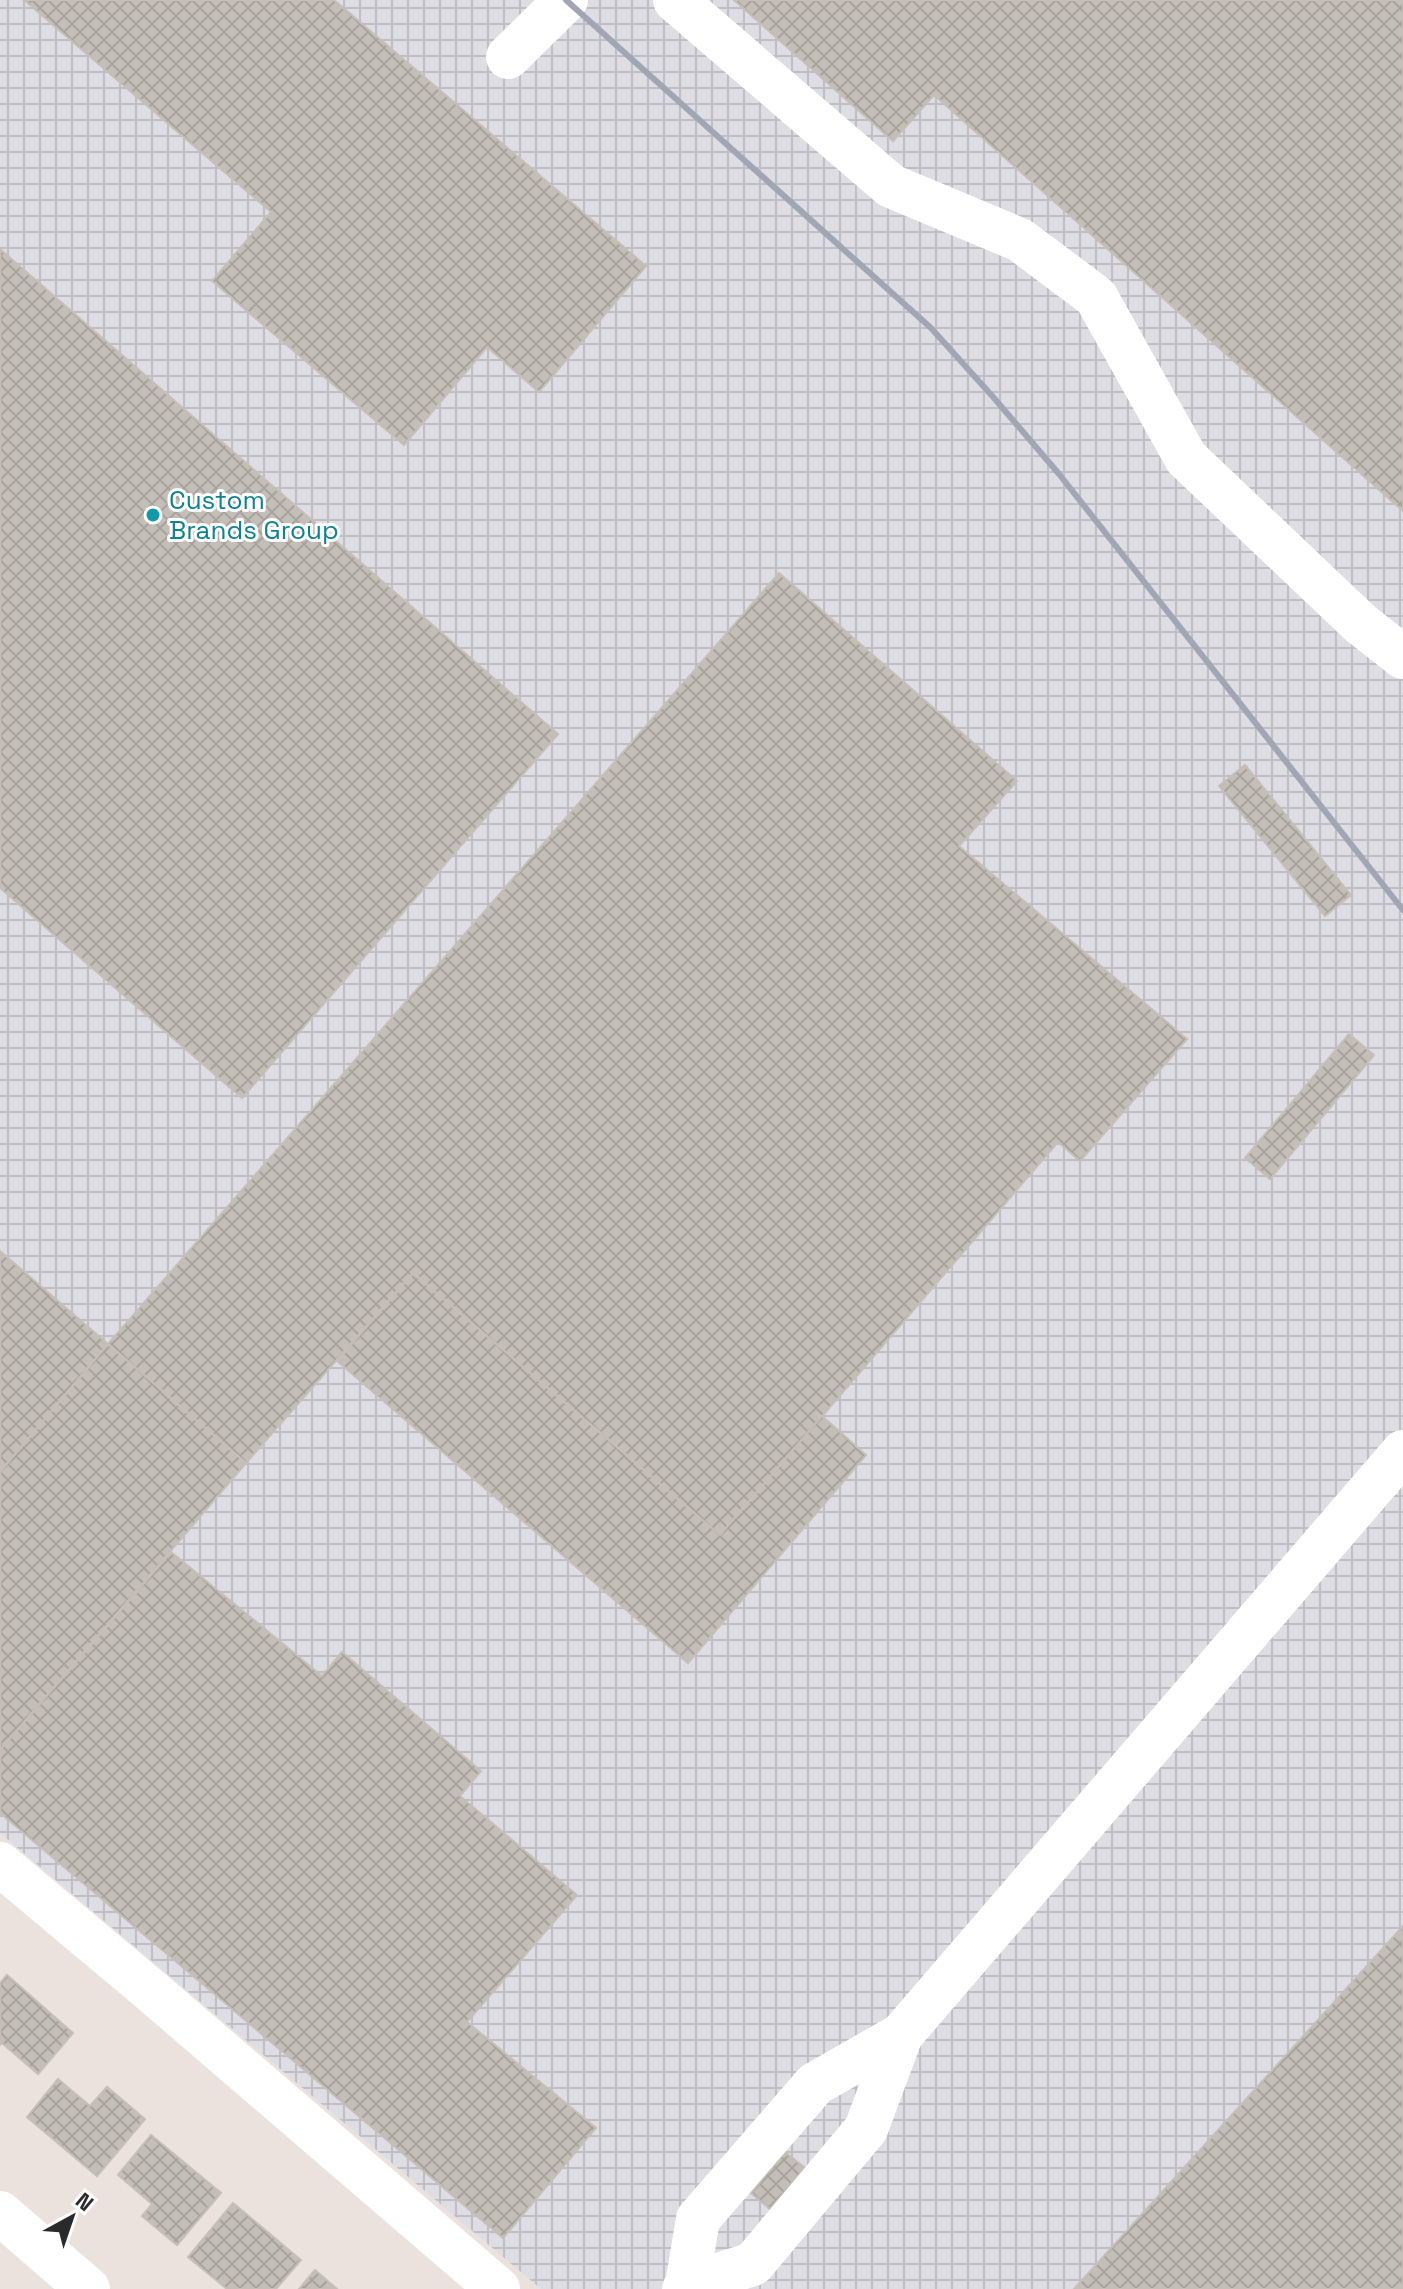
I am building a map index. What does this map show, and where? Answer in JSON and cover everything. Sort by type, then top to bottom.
[{"type":"street","points":[[508,57],[566,0]]},
{"type":"street","points":[[675,0],[891,186],[1020,240],[1096,297],[1186,458],[1361,624],[1403,657]]},
{"type":"street","points":[[901,2035],[866,2129],[753,2264],[686,2287],[698,2219],[815,2084],[901,2035],[1403,1452]]},
{"type":"street","points":[[0,1864],[498,2289]]},
{"type":"street","points":[[0,2213],[88,2289]]},
{"type":"shaded area","points":[[0,0],[1403,0],[1403,2289],[541,2289],[0,1833]]},
{"type":"building","points":[[24,0],[334,0],[646,266],[539,392],[487,347],[404,445],[212,281],[271,212]]},
{"type":"building","points":[[734,0],[1403,0],[1403,511],[934,95],[893,141]]},
{"type":"building","name":"Custom Brands Group","points":[[0,249],[558,734],[242,1098],[0,888]]},
{"type":"building","points":[[779,573],[1017,781],[959,846],[1187,1039],[1080,1161],[1058,1142],[720,1535],[413,1273],[246,1463],[108,1344]]},
{"type":"building","points":[[1245,765],[1351,895],[1325,916],[1219,786]]},
{"type":"building","points":[[1349,1034],[1374,1055],[1270,1179],[1245,1158]]},
{"type":"building","points":[[0,1251],[108,1344],[0,1472]]},
{"type":"building","points":[[413,1273],[720,1535],[822,1416],[866,1455],[688,1663],[337,1361]]},
{"type":"building","points":[[108,1344],[246,1463],[0,1750],[0,1472]]},
{"type":"building","points":[[171,1552],[322,1676],[342,1652],[481,1771],[460,1796],[577,1895],[467,2022],[596,2128],[503,2238],[0,1813],[0,1750]]},
{"type":"building","points":[[1403,1926],[1403,2289],[1074,2289]]},
{"type":"building","points":[[7,1975],[73,2033],[38,2074],[2,2043],[0,2045],[0,1983]]},
{"type":"building","points":[[58,2079],[90,2106],[107,2087],[145,2119],[97,2176],[27,2117]]},
{"type":"building","points":[[151,2135],[221,2193],[177,2245],[142,2216],[152,2204],[118,2175]]},
{"type":"building","points":[[785,2152],[805,2168],[770,2209],[751,2193]]},
{"type":"building","points":[[233,2203],[301,2260],[276,2289],[227,2289],[188,2257]]},
{"type":"building","points":[[315,2270],[337,2289],[299,2289]]},
{"type":"railway","points":[[566,0],[931,328],[1059,474],[1403,910]]},
{"type":"place","name":"Custom Brands Group","points":[[153,515]]}]
